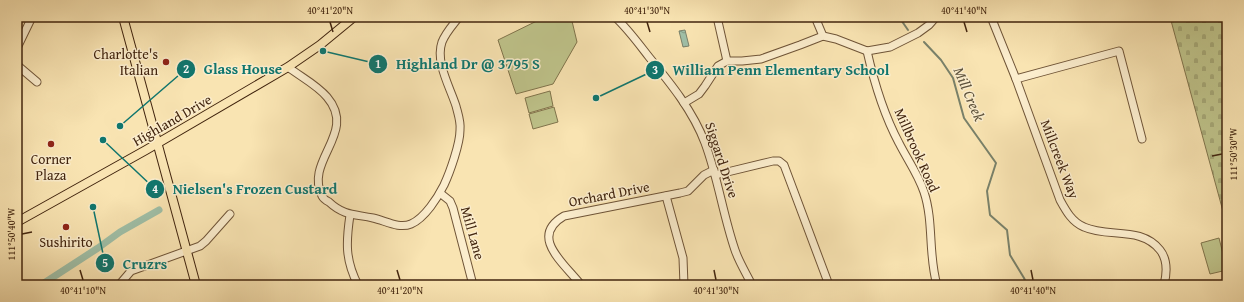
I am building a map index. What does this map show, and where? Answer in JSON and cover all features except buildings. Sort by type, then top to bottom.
[{"type":"main road","points":[[123,17],[196,285]]},
{"type":"main road","name":"Highland Drive","points":[[17,222],[288,67],[320,45],[354,17]]},
{"type":"street","points":[[17,48],[32,17]]},
{"type":"street","points":[[288,67],[326,96],[332,103],[336,115],[337,128],[331,145],[321,162],[318,176],[322,197],[338,210],[350,215],[373,218],[399,226],[412,224],[433,204],[446,182],[460,129],[459,118],[442,66],[440,53],[442,42],[450,28],[459,17]]},
{"type":"street","name":"Siggard Drive","points":[[615,17],[657,67],[696,121],[705,143],[714,173],[734,249],[741,266],[752,285]]},
{"type":"street","points":[[717,17],[727,61]]},
{"type":"street","points":[[815,17],[823,36]]},
{"type":"street","points":[[684,103],[699,94],[716,68],[727,61],[761,59],[823,36],[836,39],[867,51],[890,47],[901,43],[918,33],[929,25],[936,17]]},
{"type":"street","name":"Millcreek Way","points":[[991,17],[1016,79],[1060,200],[1069,216],[1078,223],[1090,229],[1131,234],[1153,242],[1164,256],[1167,267],[1164,285]]},
{"type":"street","name":"Millbrook Road","points":[[867,51],[888,121],[918,177],[924,193],[928,209],[933,271],[937,285]]},
{"type":"street","points":[[1016,79],[1119,51],[1142,139]]},
{"type":"street","points":[[17,65],[37,82]]},
{"type":"street","points":[[714,173],[773,161],[784,165],[829,285]]},
{"type":"street","name":"Orchard Drive","points":[[581,285],[555,254],[548,242],[549,233],[554,223],[564,216],[688,191],[704,175],[714,173]]},
{"type":"street","name":"Mill Lane","points":[[440,193],[450,201],[453,208],[473,285]]},
{"type":"street","points":[[666,196],[683,258],[684,285]]},
{"type":"street","points":[[119,285],[131,271],[187,252],[203,244],[230,214]]},
{"type":"street","points":[[350,215],[346,246],[351,273],[358,285]]},
{"type":"green space","points":[[545,17],[571,17],[577,42],[553,84],[516,94],[498,40]]},
{"type":"green space","points":[[1170,17],[1227,17],[1227,226]]},
{"type":"green space","points":[[550,91],[553,106],[529,113],[525,98]]},
{"type":"green space","points":[[554,107],[558,122],[533,129],[529,114]]},
{"type":"green space","points":[[1219,238],[1227,270],[1210,274],[1201,243]]},
{"type":"water","points":[[685,30],[689,46],[683,47],[679,31]]},
{"type":"waterway","name":"Mill Creek","points":[[899,17],[908,30]]},
{"type":"waterway","name":"Mill Creek","points":[[924,42],[941,60],[953,78],[964,118],[996,163],[987,191],[990,215],[1007,230],[1010,255],[1027,285]]},
{"type":"waterway","points":[[41,285],[120,232],[159,210]]},
{"type":"place","name":"Highland Dr @ 3795 S","points":[[323,51]]},
{"type":"place","name":"Charlotte's Italian","points":[[166,62]]},
{"type":"place","name":"William Penn Elementary School","points":[[596,98]]},
{"type":"place","name":"Glass House","points":[[120,126]]},
{"type":"place","name":"Nielsen's Frozen Custard","points":[[103,140]]},
{"type":"place","name":"Corner Plaza","points":[[51,144]]},
{"type":"place","name":"Cruzrs","points":[[93,207]]},
{"type":"place","name":"Sushirito","points":[[66,227]]}]
